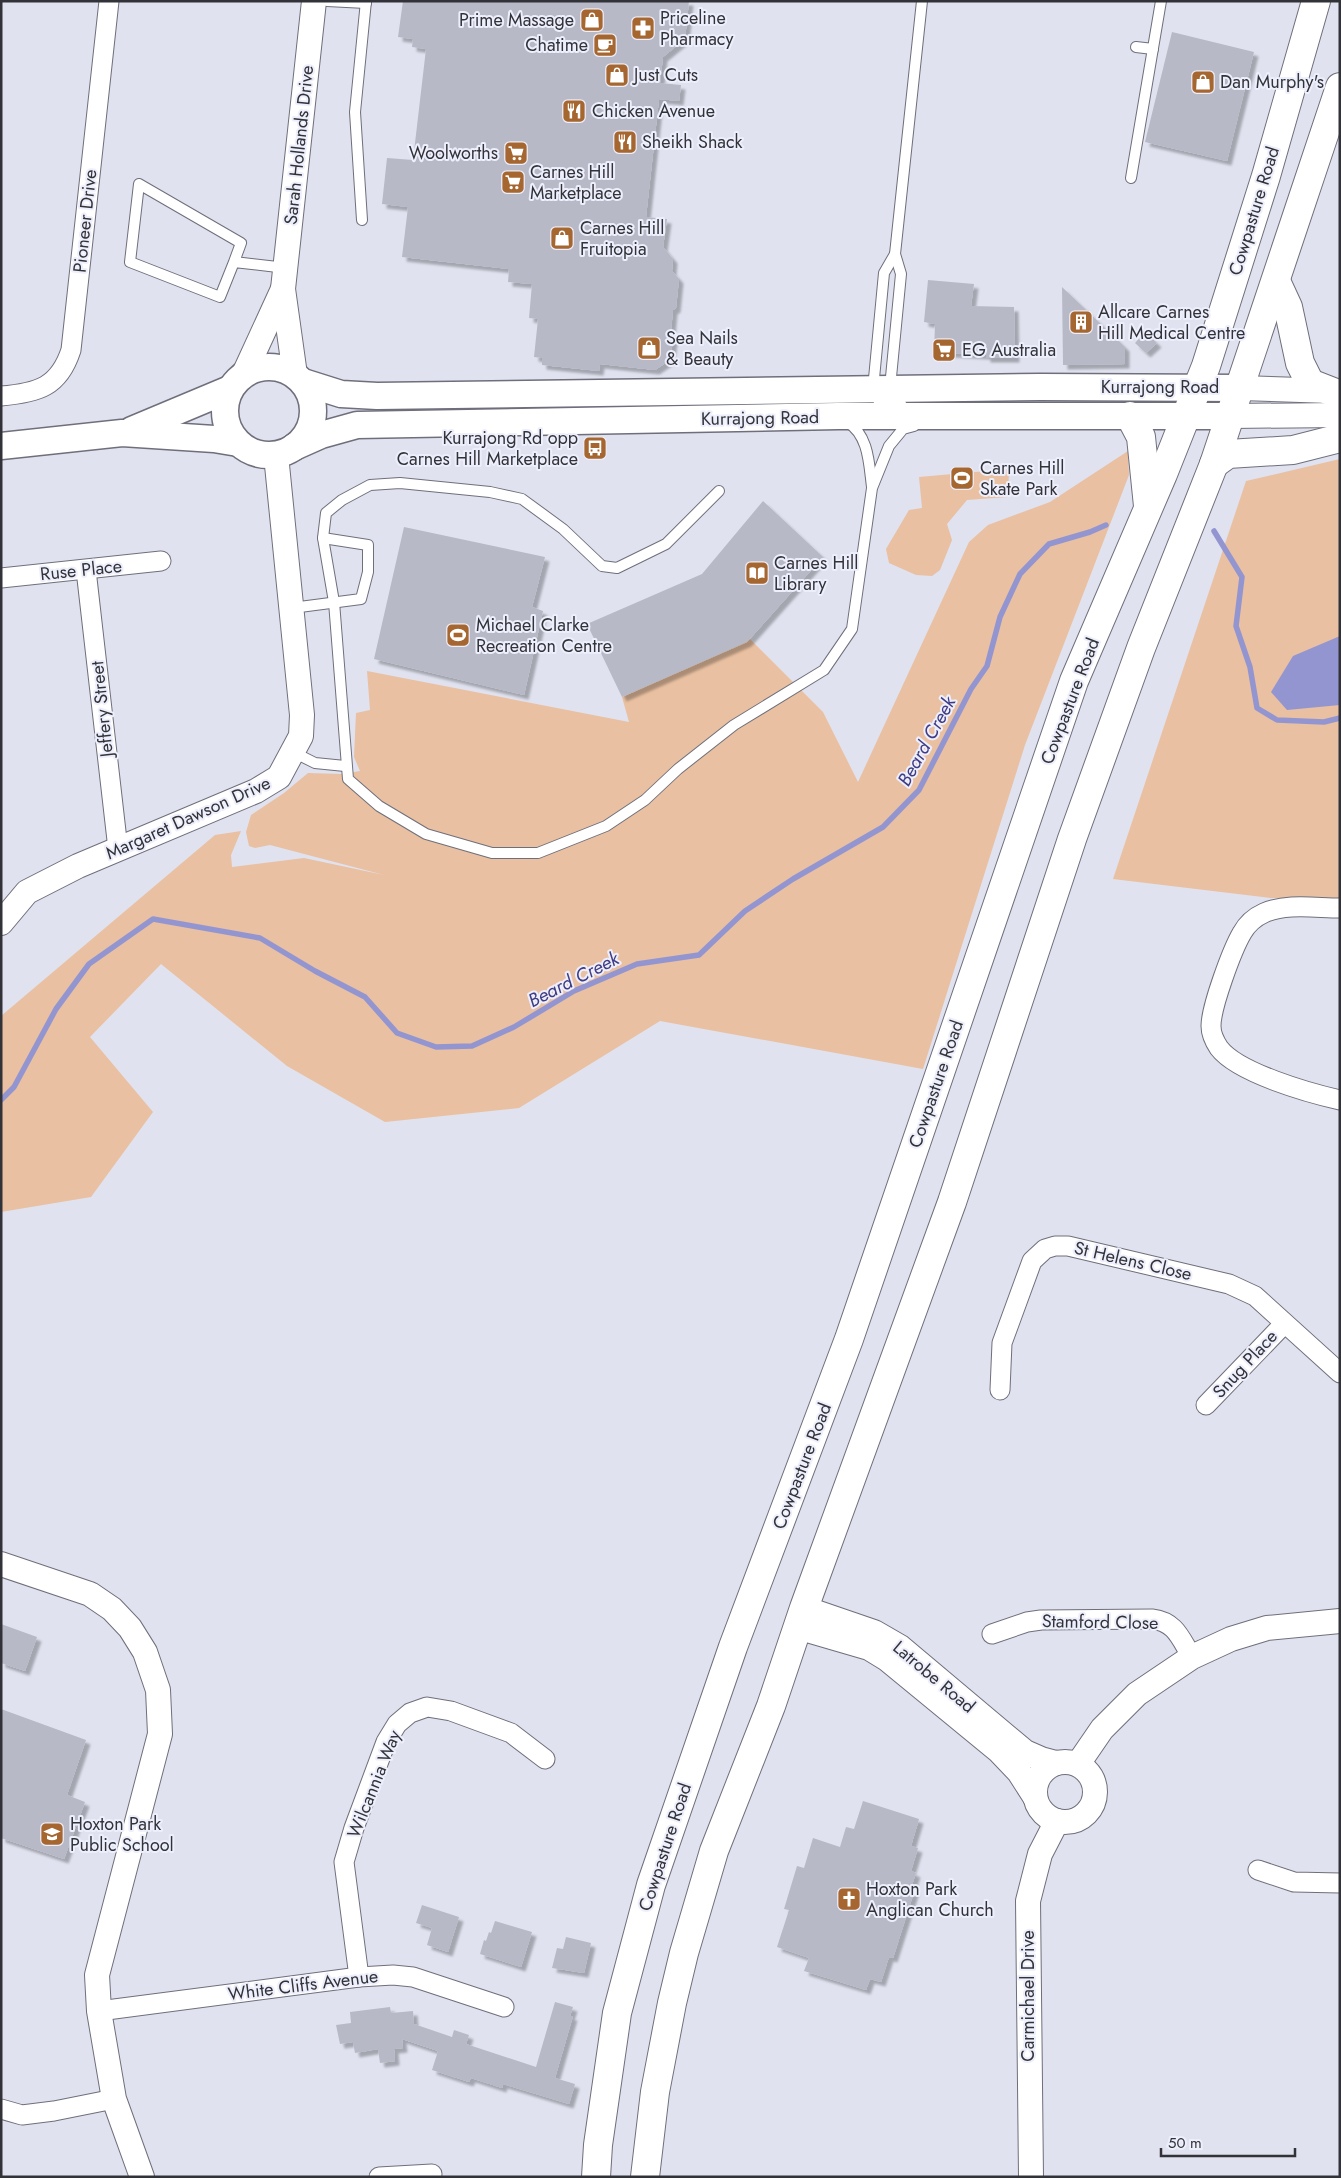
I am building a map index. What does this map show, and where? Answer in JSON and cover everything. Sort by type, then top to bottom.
[{"type":"main road","name":"Cowpasture Road","points":[[596,2177],[598,2145],[617,2013],[651,1885],[734,1648],[849,1339],[1074,681],[1148,510],[1198,388],[1266,176],[1316,1]]},
{"type":"main road","points":[[645,2177],[655,2092],[672,2004],[684,1953],[714,1851],[771,1706],[800,1618],[952,1202],[1072,838],[1141,648],[1214,464],[1340,87]]},
{"type":"main road","points":[[1276,281],[1288,307],[1300,363],[1310,383],[1338,400]]},
{"type":"main road","points":[[122,434],[237,382],[256,368],[270,367],[283,369],[299,379],[309,393],[313,404],[313,417],[304,439],[285,451],[264,455],[252,452],[238,443],[230,434],[225,417],[226,400],[237,382]]},
{"type":"main road","name":"Kurrajong Road","points":[[299,379],[342,394],[377,396],[892,394],[1040,387],[1240,388]]},
{"type":"main road","name":"Kurrajong Road","points":[[285,451],[321,435],[357,425],[838,416],[973,411],[1055,416],[1231,416]]},
{"type":"main road","points":[[1130,416],[1141,437],[1148,510]]},
{"type":"main road","points":[[1,446],[122,434],[214,439],[238,443]]},
{"type":"main road","points":[[1214,464],[1228,454],[1293,450],[1340,438]]},
{"type":"street","name":"Pioneer Drive","points":[[1,396],[38,390],[56,379],[66,367],[71,350],[109,1]]},
{"type":"street","name":"Sarah Hollands Drive","points":[[299,379],[284,278],[314,1]]},
{"type":"street","name":"Sarah Hollands Drive","points":[[237,382],[284,278]]},
{"type":"street","points":[[1240,388],[1338,400]]},
{"type":"street","points":[[1231,416],[1338,400]]},
{"type":"street","name":"Margaret Dawson Drive","points":[[1,923],[27,892],[118,849],[256,791],[279,777],[300,736],[302,715],[292,608],[285,451]]},
{"type":"street","name":"Ruse Place","points":[[1,578],[161,561]]},
{"type":"street","name":"Jeffery Street","points":[[86,570],[118,849]]},
{"type":"street","points":[[1340,908],[1278,909],[1265,912],[1252,920],[1242,932],[1236,945],[1215,1005],[1211,1029],[1214,1039],[1231,1059],[1250,1069],[1300,1089],[1340,1100]]},
{"type":"street","name":"St Helens Close","points":[[1000,1390],[1002,1343],[1028,1270],[1038,1254],[1055,1246],[1068,1246],[1229,1284],[1255,1296],[1340,1373]]},
{"type":"street","name":"Snug Place","points":[[1206,1405],[1284,1324]]},
{"type":"street","points":[[1,1564],[90,1594],[112,1609],[130,1628],[145,1652],[158,1690],[160,1734],[97,1975],[99,2011],[114,2099],[142,2177]]},
{"type":"street","name":"Latrobe Road","points":[[800,1618],[886,1638],[900,1647],[1025,1752],[1041,1759],[1067,1764]]},
{"type":"street","name":"Latrobe Road","points":[[800,1618],[869,1648],[887,1659],[999,1752],[1019,1772],[1035,1797]]},
{"type":"street","name":"Stamford Close","points":[[992,1634],[1027,1622],[1041,1620],[1162,1620],[1173,1627],[1192,1657]]},
{"type":"street","points":[[1067,1764],[1092,1776],[1095,1785],[1094,1803],[1090,1810],[1075,1821],[1057,1822],[1042,1813],[1035,1797],[1037,1780],[1042,1773],[1067,1764],[1137,1694],[1172,1668],[1231,1639],[1267,1628],[1340,1621]]},
{"type":"street","name":"Wilcannia Way","points":[[360,1977],[344,1862],[363,1803],[386,1742],[397,1724],[410,1713],[427,1708],[452,1711],[512,1733],[545,1760]]},
{"type":"street","name":"Carmichael Drive","points":[[1031,2177],[1028,1900],[1040,1854],[1057,1822]]},
{"type":"street","points":[[1258,1870],[1294,1882],[1340,1883]]},
{"type":"street","name":"White Cliffs Avenue","points":[[99,2011],[360,1977],[394,1975],[413,1977],[504,2007]]},
{"type":"street","points":[[1,2109],[22,2115],[114,2099]]},
{"type":"street","points":[[379,2177],[432,2174]]},
{"type":"lane","points":[[326,1],[366,2],[355,112],[362,220]]},
{"type":"lane","points":[[892,394],[891,377],[901,274],[895,254],[922,1]]},
{"type":"lane","points":[[1131,178],[1161,1]]},
{"type":"lane","points":[[1136,47],[1153,49]]},
{"type":"lane","points":[[139,184],[240,243],[234,262],[220,297],[130,262],[139,184]]},
{"type":"lane","points":[[892,394],[884,273],[895,254]]},
{"type":"lane","points":[[234,262],[284,278]]},
{"type":"lane","points":[[719,491],[666,544],[617,568],[602,566],[563,529],[522,499],[490,492],[400,483],[370,485],[342,500],[326,513],[323,538],[334,602],[348,780],[387,811],[426,834],[492,853],[538,853],[606,826],[645,800],[678,769],[734,725],[824,670],[852,629],[872,488],[889,446],[903,429],[973,411]]},
{"type":"lane","points":[[838,416],[856,427],[866,446],[872,488]]},
{"type":"lane","points":[[292,608],[361,599],[368,572],[368,545],[323,538]]},
{"type":"lane","points":[[293,752],[315,763],[346,766]]},
{"type":"shaded area","points":[[1128,451],[1129,475],[1025,745],[923,1069],[660,1021],[519,1108],[385,1122],[287,1066],[161,964],[90,1037],[153,1112],[91,1197],[1,1212],[1,1016],[215,835],[241,831],[231,855],[232,867],[304,858],[384,875],[270,845],[255,848],[249,846],[246,832],[251,815],[284,793],[308,773],[342,774],[360,771],[354,757],[356,713],[370,710],[367,671],[629,722],[622,697],[750,639],[823,712],[858,782],[969,542],[988,525],[1050,502]]},
{"type":"shaded area","points":[[1340,459],[1340,898],[1271,898],[1113,879],[1246,481]]},
{"type":"shaded area","points":[[1009,469],[1008,497],[967,500],[947,524],[952,540],[940,570],[932,576],[916,575],[889,563],[886,549],[909,510],[922,508],[919,477]]},
{"type":"water","points":[[1340,636],[1340,705],[1287,710],[1271,692],[1293,656]]},
{"type":"building","name":"Carnes Hill Marketplace","points":[[403,1],[689,1],[685,39],[663,57],[660,83],[681,85],[679,101],[659,99],[646,217],[667,219],[663,247],[673,259],[672,271],[679,279],[676,308],[673,310],[671,331],[674,334],[670,360],[655,370],[600,364],[599,371],[542,365],[542,358],[534,357],[538,319],[529,318],[532,284],[508,282],[509,269],[402,257],[408,207],[382,204],[387,158],[413,160],[426,49],[412,47],[413,39],[398,37]]},
{"type":"building","points":[[1172,32],[1254,52],[1227,161],[1145,142]]},
{"type":"building","points":[[928,280],[974,284],[971,306],[1014,307],[1015,358],[986,358],[986,355],[934,352],[935,324],[924,322]]},
{"type":"building","name":"Allcare Carnes Hill Medical Centre","points":[[1062,287],[1125,347],[1125,364],[1063,365]]},
{"type":"building","points":[[1145,332],[1157,343],[1146,353],[1135,343]]},
{"type":"building","points":[[763,501],[823,557],[747,642],[622,697],[587,624],[702,574]]},
{"type":"building","name":"Michael Clarke Recreation Centre","points":[[404,527],[545,557],[532,607],[543,611],[524,695],[374,659]]},
{"type":"building","points":[[1,1624],[37,1637],[25,1671],[1,1663]]},
{"type":"building","points":[[1,1709],[86,1740],[67,1795],[85,1802],[64,1859],[1,1838]]},
{"type":"building","name":"Hoxton Park Anglican Church","points":[[863,1801],[919,1819],[911,1846],[918,1848],[911,1871],[916,1873],[911,1888],[915,1889],[893,1958],[889,1957],[881,1982],[870,1979],[866,1990],[804,1971],[809,1958],[777,1947],[789,1910],[784,1909],[797,1866],[804,1868],[813,1838],[840,1847],[846,1827],[854,1829]]},
{"type":"building","points":[[422,1905],[459,1917],[448,1952],[427,1945],[432,1928],[416,1923]]},
{"type":"building","points":[[495,1921],[532,1932],[521,1967],[480,1954],[484,1940],[486,1941],[489,1932],[491,1933]]},
{"type":"building","points":[[566,1937],[591,1943],[584,1973],[552,1968],[557,1948],[563,1949]]},
{"type":"building","points":[[555,2002],[573,2007],[570,2016],[573,2016],[555,2078],[575,2084],[569,2104],[503,2084],[502,2088],[471,2078],[469,2082],[432,2070],[438,2051],[402,2039],[403,2048],[394,2049],[395,2061],[380,2063],[378,2049],[355,2053],[353,2042],[340,2044],[336,2025],[351,2023],[350,2012],[390,2007],[391,2013],[413,2011],[414,2024],[452,2037],[454,2030],[469,2035],[466,2044],[536,2067]]},
{"type":"waterway","name":"Beard Creek","points":[[1,1100],[14,1087],[56,1009],[89,964],[153,919],[260,938],[315,971],[365,997],[397,1033],[436,1047],[472,1046],[514,1027],[574,991],[637,964],[699,955],[745,911],[793,879],[883,827],[919,790],[971,689],[987,666],[1000,617],[1020,574],[1049,544],[1090,532],[1106,525]]},
{"type":"waterway","name":"Beard Creek","points":[[1214,531],[1242,577],[1236,626],[1250,667],[1257,708],[1277,720],[1324,722],[1340,718]]},
{"type":"place","name":"Prime Massage","points":[[592,20]]},
{"type":"place","name":"Priceline Pharmacy","points":[[643,28]]},
{"type":"place","name":"Chatime","points":[[605,45]]},
{"type":"place","name":"Just Cuts","points":[[617,75]]},
{"type":"place","name":"Dan Murphy's","points":[[1203,82]]},
{"type":"place","name":"Chicken Avenue","points":[[574,111]]},
{"type":"place","name":"Sheikh Shack","points":[[625,142]]},
{"type":"place","name":"Woolworths","points":[[516,153]]},
{"type":"place","name":"Carnes Hill Marketplace","points":[[513,182]]},
{"type":"place","name":"Carnes Hill Fruitopia","points":[[562,238]]},
{"type":"place","name":"Allcare Carnes Hill Medical Centre","points":[[1081,322]]},
{"type":"place","name":"Sea Nails & Beauty","points":[[649,348]]},
{"type":"place","name":"EG Australia","points":[[944,350]]},
{"type":"place","name":"Kurrajong Rd opp Carnes Hill Marketplace","points":[[595,448]]},
{"type":"place","name":"Carnes Hill Skate Park","points":[[962,478]]},
{"type":"place","name":"Carnes Hill Library","points":[[757,573]]},
{"type":"place","name":"Michael Clarke Recreation Centre","points":[[458,635]]},
{"type":"place","name":"Hoxton Park Public School","points":[[52,1834]]},
{"type":"place","name":"Hoxton Park Anglican Church","points":[[849,1899]]}]
